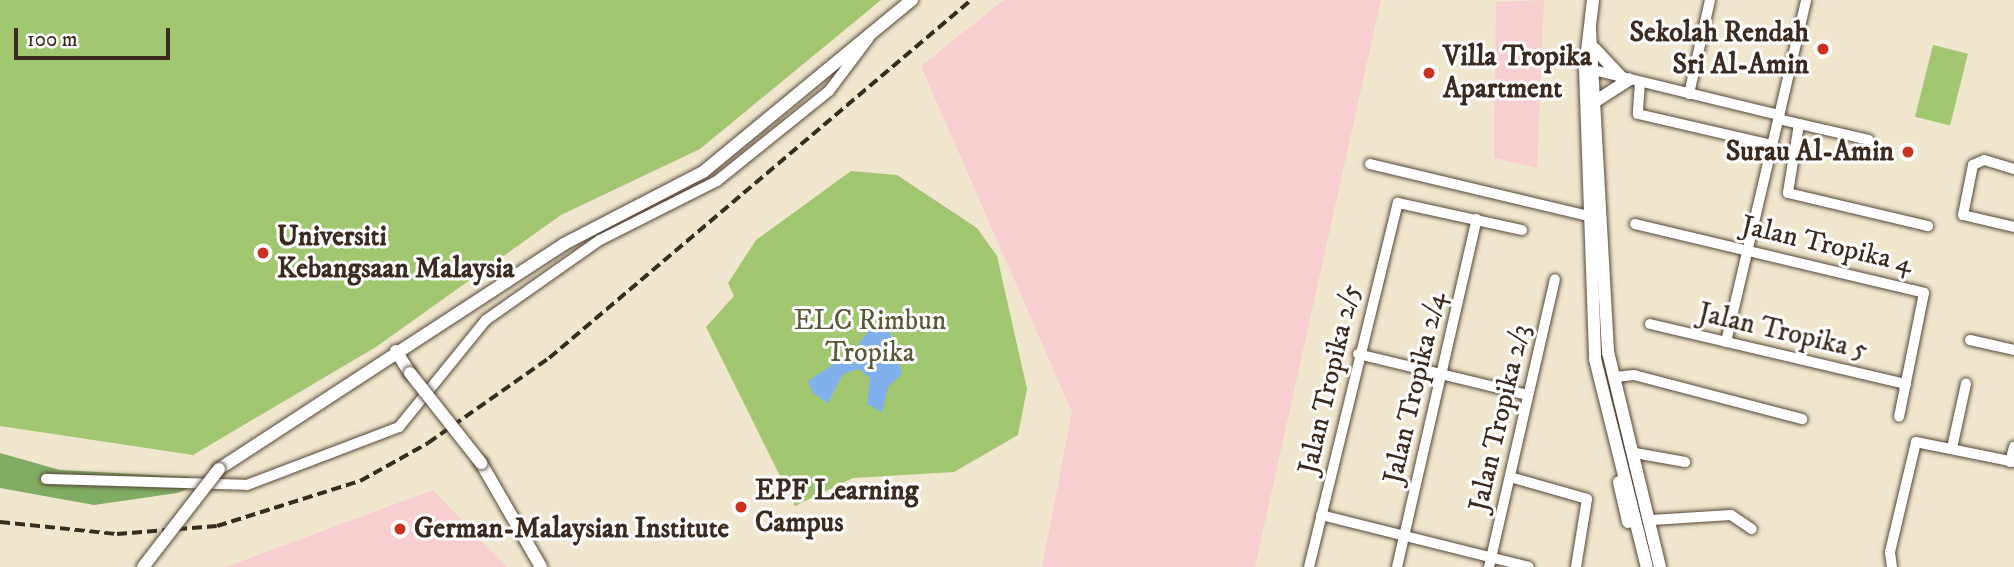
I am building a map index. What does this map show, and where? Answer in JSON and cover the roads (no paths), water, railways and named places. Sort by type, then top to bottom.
[{"type":"street","points":[[143,567],[219,469],[396,351],[564,244],[703,172],[912,0]]},
{"type":"street","points":[[1593,0],[1589,69],[1596,218],[1615,377],[1660,567]]},
{"type":"street","points":[[1689,94],[1710,0]]},
{"type":"street","points":[[1726,342],[1806,0]]},
{"type":"street","points":[[1590,29],[1595,48],[1589,69],[1596,102],[1595,359],[1647,567]]},
{"type":"street","points":[[46,479],[247,485],[399,427],[486,320],[600,240],[717,181],[829,91],[870,35]]},
{"type":"street","points":[[1595,48],[1630,79],[1638,114],[1772,145]]},
{"type":"street","points":[[1589,69],[1869,141]]},
{"type":"street","points":[[1596,102],[1630,79]]},
{"type":"street","points":[[1799,124],[1788,193],[1928,226]]},
{"type":"street","points":[[2014,169],[1984,160],[1973,164],[1963,215],[2014,228]]},
{"type":"street","points":[[1370,164],[1596,218]]},
{"type":"street","name":"Jalan Tropika 2/5","points":[[1309,567],[1358,354],[1398,204],[1477,219]]},
{"type":"street","points":[[1477,219],[1522,230]]},
{"type":"street","name":"Jalan Tropika 2/4","points":[[1397,567],[1477,219]]},
{"type":"street","name":"Jalan Tropika 4","points":[[1635,224],[1924,293],[1899,417]]},
{"type":"street","name":"Jalan Tropika 2/3","points":[[1490,562],[1555,279]]},
{"type":"street","name":"Jalan Tropika 5","points":[[1650,324],[1906,384]]},
{"type":"street","points":[[1970,340],[2014,350]]},
{"type":"street","points":[[396,351],[503,495],[541,567]]},
{"type":"street","points":[[1358,354],[1528,395]]},
{"type":"street","points":[[1615,377],[1634,375],[1802,419]]},
{"type":"street","points":[[1952,448],[1966,384]]},
{"type":"street","points":[[1892,567],[1890,552],[1914,446],[1952,448],[2012,462],[2014,447]]},
{"type":"street","points":[[1634,453],[1685,462]]},
{"type":"street","points":[[1622,461],[1617,472],[1639,567]]},
{"type":"street","points":[[1510,477],[1587,499],[1576,567]]},
{"type":"street","points":[[1321,514],[1490,562],[1529,567]]},
{"type":"street","points":[[1651,520],[1731,515],[1752,529]]},
{"type":"water","points":[[884,312],[893,316],[890,333],[902,374],[888,387],[882,412],[867,404],[870,378],[859,369],[843,374],[828,403],[813,393],[808,381],[852,352]]},
{"type":"railway","points":[[0,522],[117,534],[217,526],[360,481],[428,443],[549,358],[971,0]]},
{"type":"place","name":"Sekolah Rendah Sri Al-Amin","points":[[1823,49]]},
{"type":"place","name":"Villa Tropika Apartment","points":[[1429,73]]},
{"type":"place","name":"Surau Al-Amin","points":[[1908,152]]},
{"type":"place","name":"Universiti Kebangsaan Malaysia","points":[[263,253]]},
{"type":"place","name":"EPF Learning Campus","points":[[741,507]]},
{"type":"place","name":"German-Malaysian Institute","points":[[400,529]]},
{"type":"park label","name":"ELC Rimbun Tropika","points":[[870,337]]}]
